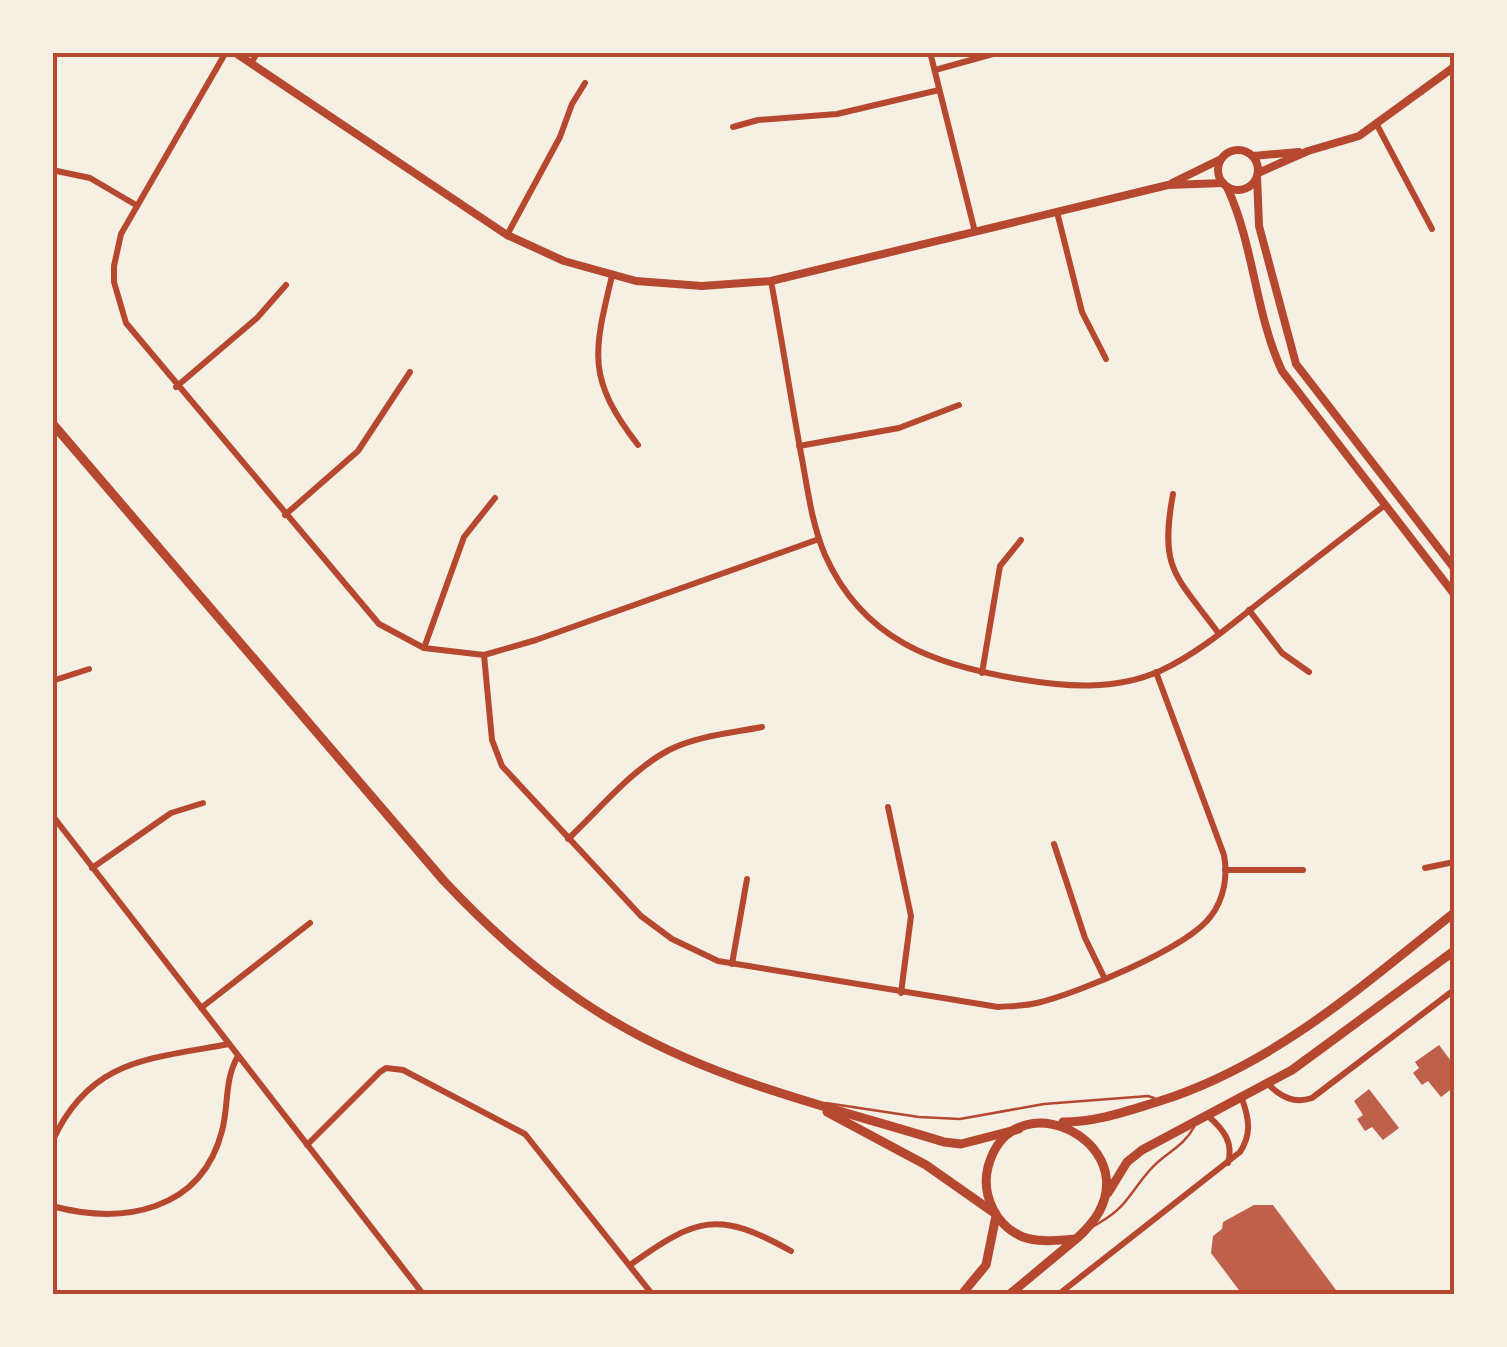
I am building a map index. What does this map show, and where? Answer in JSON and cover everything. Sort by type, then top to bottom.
[{"type":"main road","points":[[52,422],[403,834],[502,940],[571,995],[639,1036],[707,1067],[944,1142],[961,1144],[1050,1122],[1099,1119],[1211,1084],[1278,1049],[1454,914]]},
{"type":"main road","points":[[1010,1294],[1086,1230],[1119,1172],[1134,1156],[1242,1099],[1316,1054],[1454,951]]},
{"type":"main road","points":[[804,1100],[892,1144],[1022,1236],[1037,1240],[1076,1238]]},
{"type":"main road","points":[[1050,1122],[1085,1136],[1098,1151],[1105,1169],[1102,1206]]},
{"type":"main road","points":[[962,1294],[986,1265],[996,1215],[986,1182],[988,1166],[995,1151],[1019,1129]]},
{"type":"street","points":[[226,52],[136,205],[117,249],[116,294],[126,323],[176,387],[379,624],[424,648],[484,655],[819,539]]},
{"type":"street","points":[[234,52],[507,235],[564,262],[612,276],[678,286],[730,286],[771,280],[1168,185],[1236,150],[1252,156],[1308,152]]},
{"type":"street","points":[[251,63],[258,52]]},
{"type":"street","points":[[930,52],[975,232]]},
{"type":"street","points":[[935,70],[1000,52]]},
{"type":"street","points":[[1168,185],[1245,188],[1257,174],[1358,136],[1377,125],[1454,67]]},
{"type":"street","points":[[507,235],[586,82]]},
{"type":"street","points":[[733,127],[758,120],[837,114],[939,90]]},
{"type":"street","points":[[1377,125],[1432,230]]},
{"type":"street","points":[[1252,156],[1257,174],[1259,226],[1290,350],[1302,373],[1454,568]]},
{"type":"street","points":[[1220,159],[1218,171],[1241,220],[1276,360],[1288,381],[1454,594]]},
{"type":"street","points":[[52,170],[90,178],[136,205]]},
{"type":"street","points":[[1057,212],[1082,312],[1106,359]]},
{"type":"street","points":[[612,276],[598,339],[598,370],[610,407],[638,445]]},
{"type":"street","points":[[771,280],[819,539],[850,596],[893,638],[941,662],[982,673],[1085,686],[1156,672],[1219,634],[1396,496]]},
{"type":"street","points":[[176,387],[257,318],[286,285]]},
{"type":"street","points":[[1266,320],[1281,318]]},
{"type":"street","points":[[285,515],[358,451],[410,372]]},
{"type":"street","points":[[799,446],[899,428],[959,405]]},
{"type":"street","points":[[1173,494],[1167,526],[1169,558],[1182,584],[1219,634]]},
{"type":"street","points":[[424,648],[464,537],[494,498]]},
{"type":"street","points":[[982,673],[1000,566],[1021,540]]},
{"type":"street","points":[[1250,610],[1282,654],[1308,672]]},
{"type":"street","points":[[484,655],[496,753],[511,778],[654,928],[705,956],[732,964],[977,1006],[1015,1006],[1051,999],[1194,934],[1215,910],[1226,870],[1220,842],[1156,672]]},
{"type":"street","points":[[52,681],[89,669]]},
{"type":"street","points":[[568,839],[668,751],[762,727]]},
{"type":"street","points":[[92,868],[171,813],[202,803]]},
{"type":"street","points":[[888,807],[911,916],[900,993]]},
{"type":"street","points":[[52,814],[423,1294]]},
{"type":"street","points":[[1054,844],[1079,924],[1104,977]]},
{"type":"street","points":[[1425,868],[1454,862]]},
{"type":"street","points":[[1226,870],[1303,870]]},
{"type":"street","points":[[732,964],[747,879]]},
{"type":"street","points":[[201,1008],[310,923]]},
{"type":"street","points":[[1268,1084],[1278,1094],[1296,1100],[1312,1098],[1454,990]]},
{"type":"street","points":[[52,1142],[64,1116],[82,1095],[133,1062],[229,1044]]},
{"type":"street","points":[[52,1206],[116,1216],[141,1212],[177,1195],[212,1157],[224,1125],[228,1078],[238,1056]]},
{"type":"street","points":[[308,1145],[380,1072],[392,1067],[403,1070],[525,1134],[652,1294]]},
{"type":"street","points":[[1059,1294],[1227,1164],[1248,1136],[1248,1114],[1242,1099]]},
{"type":"street","points":[[1208,1116],[1230,1143],[1227,1164]]},
{"type":"street","points":[[630,1265],[689,1229],[721,1222],[749,1228],[791,1251]]},
{"type":"lane","points":[[804,1100],[941,1119],[977,1117],[1044,1104],[1148,1096],[1160,1100]]},
{"type":"lane","points":[[1086,1230],[1127,1204],[1149,1170],[1186,1142],[1198,1121]]},
{"type":"building","points":[[1439,1045],[1454,1065],[1454,1087],[1441,1097],[1428,1081],[1422,1085],[1413,1073],[1419,1068],[1415,1062]]},
{"type":"building","points":[[1369,1089],[1399,1128],[1383,1140],[1372,1127],[1365,1131],[1357,1119],[1363,1115],[1354,1101]]},
{"type":"building","points":[[1254,1205],[1273,1205],[1339,1294],[1242,1294],[1211,1253],[1213,1236],[1222,1229],[1223,1222]]}]
